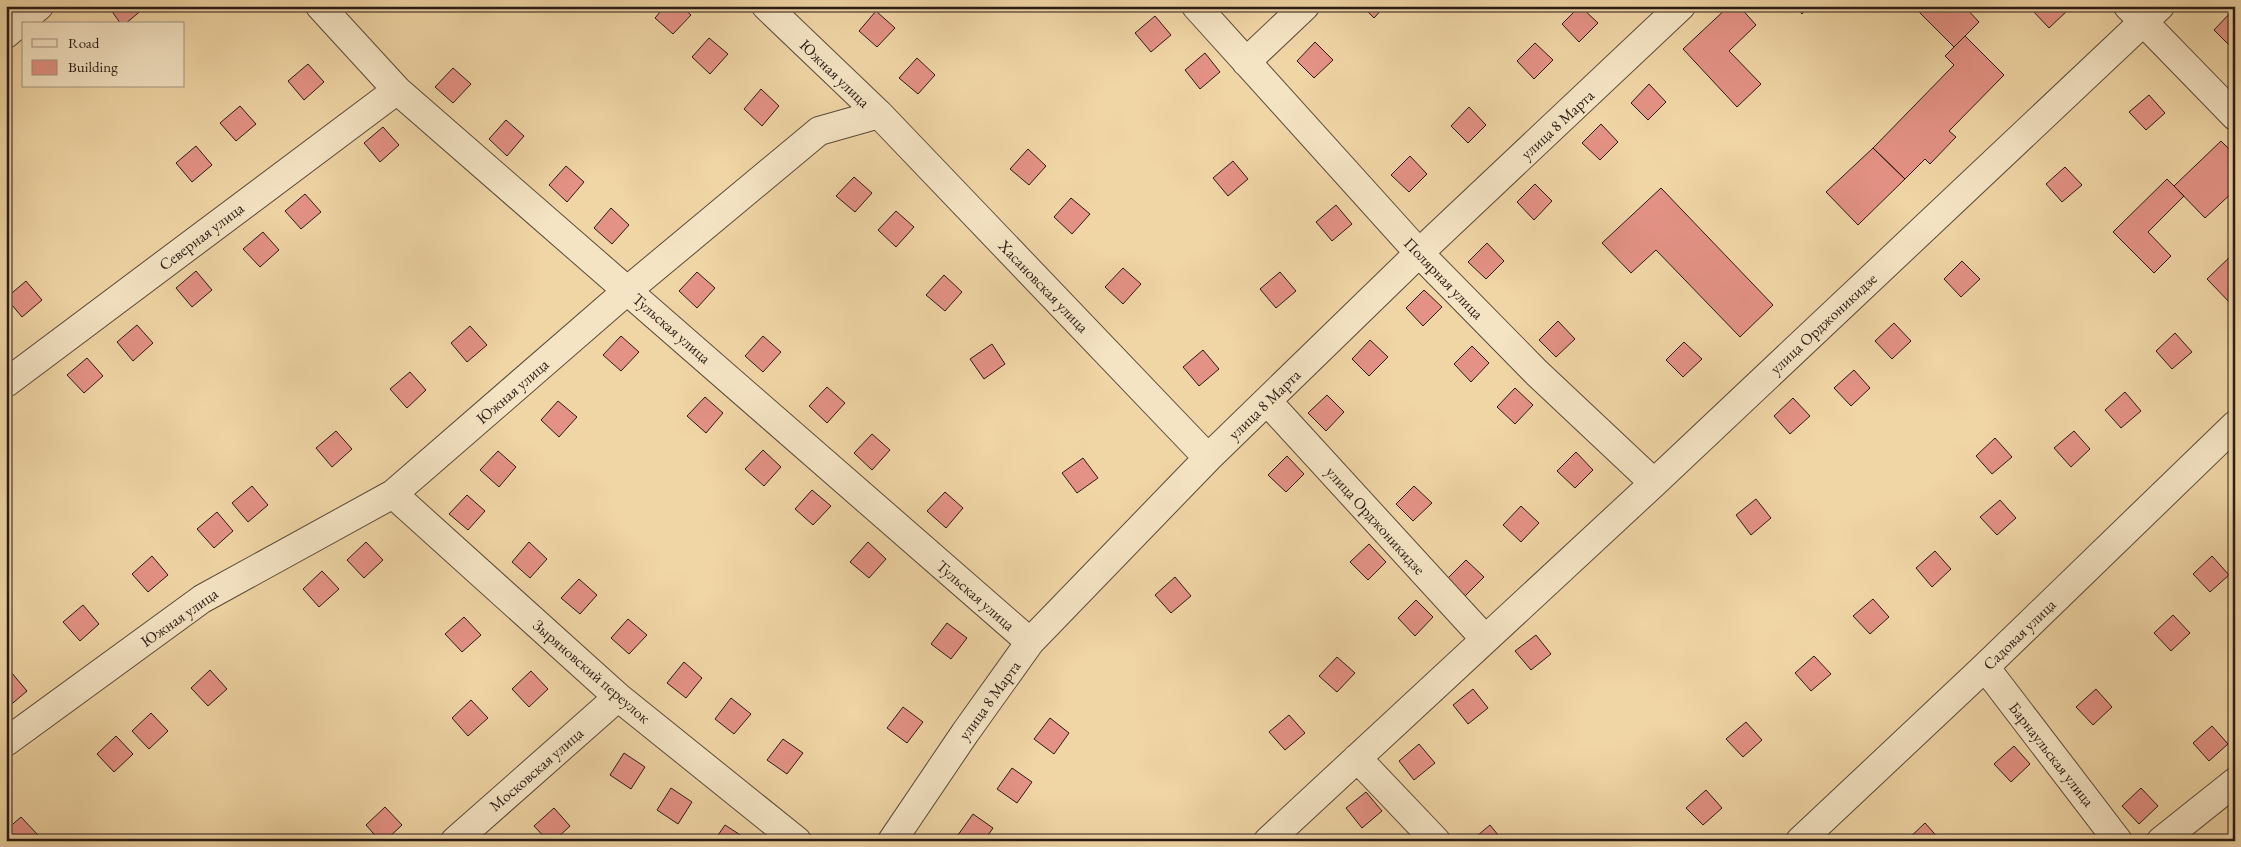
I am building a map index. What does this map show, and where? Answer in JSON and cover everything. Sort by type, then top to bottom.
[{"type":"street","points":[[6,34],[39,6]]},
{"type":"street","name":"Тульская улица","points":[[320,6],[397,90],[1030,642]]},
{"type":"street","name":"Полярная улица","points":[[1196,6],[1419,253],[1537,372],[1654,483]]},
{"type":"street","points":[[1246,62],[1306,6]]},
{"type":"street","name":"улица 8 Марта","points":[[892,841],[1030,642],[1208,458],[1419,253],[1681,6]]},
{"type":"street","points":[[2144,11],[2235,116]]},
{"type":"street","name":"улица Орджоникидзе","points":[[1268,841],[1654,483],[2144,11]]},
{"type":"street","name":"Южная улица","points":[[6,742],[202,598],[393,494],[628,290],[818,131],[879,114],[781,12]]},
{"type":"street","name":"Северная улица","points":[[6,383],[397,90]]},
{"type":"street","name":"Хасановская улица","points":[[879,114],[1208,458]]},
{"type":"street","name":"улица Орджоникидзе","points":[[1267,401],[1485,639]]},
{"type":"street","name":"Садовая улица","points":[[1800,841],[1985,667],[2235,425]]},
{"type":"street","name":"Зыряновский переулок","points":[[393,494],[618,697],[797,841]]},
{"type":"street","name":"Барнаульская улица","points":[[1985,667],[2118,841]]},
{"type":"street","name":"Московская улица","points":[[455,841],[618,697]]},
{"type":"street","points":[[1357,758],[1436,841]]},
{"type":"street","points":[[2161,841],[2235,782]]},
{"type":"building","points":[[108,6],[141,6],[143,9],[127,22],[120,22]]},
{"type":"building","points":[[665,6],[681,6],[691,15],[673,34],[655,18]]},
{"type":"building","points":[[1362,6],[1385,6],[1374,18]]},
{"type":"building","points":[[1580,6],[1598,23],[1579,42],[1562,24]]},
{"type":"building","points":[[1729,6],[1739,6],[1756,25],[1729,51],[1761,84],[1737,107],[1683,49]]},
{"type":"building","points":[[1795,6],[1810,6],[1802,14]]},
{"type":"building","points":[[1913,6],[1964,6],[1979,22],[1954,47]]},
{"type":"building","points":[[2036,6],[2065,6],[2068,10],[2049,28],[2032,10]]},
{"type":"building","points":[[876,11],[895,28],[877,47],[859,31]]},
{"type":"building","points":[[2232,11],[2235,13],[2235,43],[2231,47],[2214,30]]},
{"type":"building","points":[[1155,16],[1171,35],[1151,52],[1135,33]]},
{"type":"building","points":[[1965,36],[2004,75],[1949,131],[1956,137],[1930,164],[1925,159],[1905,179],[1873,148],[1954,65],[1945,56]]},
{"type":"building","points":[[709,38],[728,54],[710,74],[692,57]]},
{"type":"building","points":[[1315,42],[1333,60],[1314,78],[1297,61]]},
{"type":"building","points":[[1535,43],[1553,60],[1534,79],[1517,61]]},
{"type":"building","points":[[1205,53],[1220,72],[1200,89],[1185,70]]},
{"type":"building","points":[[917,58],[935,75],[918,94],[899,78]]},
{"type":"building","points":[[308,64],[324,82],[304,100],[288,81]]},
{"type":"building","points":[[453,68],[471,84],[453,103],[435,87]]},
{"type":"building","points":[[1649,84],[1666,102],[1648,120],[1631,103]]},
{"type":"building","points":[[761,89],[779,106],[762,126],[744,109]]},
{"type":"building","points":[[2149,95],[2165,113],[2146,130],[2129,112]]},
{"type":"building","points":[[240,106],[256,124],[236,141],[220,123]]},
{"type":"building","points":[[1469,107],[1486,125],[1468,143],[1451,126]]},
{"type":"building","points":[[506,120],[524,136],[507,156],[489,139]]},
{"type":"building","points":[[1601,124],[1618,142],[1600,160],[1582,143]]},
{"type":"building","points":[[383,127],[399,145],[380,162],[364,143]]},
{"type":"building","points":[[2221,141],[2235,155],[2235,190],[2205,218],[2174,186]]},
{"type":"building","points":[[196,146],[212,165],[192,182],[176,163]]},
{"type":"building","points":[[1873,148],[1905,179],[1858,225],[1826,192]]},
{"type":"building","points":[[1028,149],[1046,166],[1029,185],[1010,169]]},
{"type":"building","points":[[1410,156],[1427,174],[1409,192],[1391,175]]},
{"type":"building","points":[[1233,161],[1248,179],[1228,196],[1213,178]]},
{"type":"building","points":[[566,166],[584,182],[567,202],[549,185]]},
{"type":"building","points":[[2065,167],[2082,185],[2062,202],[2046,184]]},
{"type":"building","points":[[854,177],[872,193],[855,212],[836,196]]},
{"type":"building","points":[[2167,179],[2184,196],[2148,232],[2171,256],[2154,273],[2113,232]]},
{"type":"building","points":[[1535,184],[1552,201],[1534,220],[1517,202]]},
{"type":"building","points":[[1661,188],[1773,305],[1740,337],[1656,250],[1631,273],[1602,243]]},
{"type":"building","points":[[305,194],[321,212],[301,229],[285,211]]},
{"type":"building","points":[[1071,198],[1090,214],[1072,234],[1054,217]]},
{"type":"building","points":[[1336,205],[1352,224],[1332,241],[1316,222]]},
{"type":"building","points":[[611,208],[629,225],[612,244],[594,228]]},
{"type":"building","points":[[896,211],[914,227],[896,247],[878,230]]},
{"type":"building","points":[[263,232],[279,250],[260,267],[243,249]]},
{"type":"building","points":[[1487,243],[1504,261],[1486,279],[1468,262]]},
{"type":"building","points":[[2235,252],[2235,308],[2207,279]]},
{"type":"building","points":[[1962,261],[1980,279],[1961,297],[1944,279]]},
{"type":"building","points":[[1123,268],[1141,284],[1123,304],[1105,287]]},
{"type":"building","points":[[196,271],[212,290],[192,307],[176,288]]},
{"type":"building","points":[[697,272],[715,288],[697,308],[679,291]]},
{"type":"building","points":[[1280,272],[1296,291],[1276,308],[1260,289]]},
{"type":"building","points":[[944,275],[962,292],[945,311],[926,295]]},
{"type":"building","points":[[26,281],[42,300],[22,317],[6,298]]},
{"type":"building","points":[[1424,290],[1442,307],[1423,326],[1406,308]]},
{"type":"building","points":[[1558,321],[1575,339],[1556,357],[1539,340]]},
{"type":"building","points":[[1894,323],[1911,341],[1892,359],[1875,341]]},
{"type":"building","points":[[137,325],[153,343],[133,361],[117,342]]},
{"type":"building","points":[[470,326],[487,345],[467,362],[451,343]]},
{"type":"building","points":[[2175,333],[2192,352],[2172,369],[2156,351]]},
{"type":"building","points":[[621,336],[639,352],[621,371],[603,355]]},
{"type":"building","points":[[763,336],[781,352],[763,372],[745,356]]},
{"type":"building","points":[[1370,340],[1388,357],[1369,376],[1352,359]]},
{"type":"building","points":[[1684,342],[1702,359],[1683,377],[1666,360]]},
{"type":"building","points":[[992,344],[1005,364],[984,379],[970,359]]},
{"type":"building","points":[[1472,346],[1489,363],[1471,382],[1454,364]]},
{"type":"building","points":[[1203,350],[1219,369],[1199,386],[1183,367]]},
{"type":"building","points":[[87,358],[103,376],[84,393],[67,375]]},
{"type":"building","points":[[1854,370],[1870,388],[1851,406],[1834,388]]},
{"type":"building","points":[[410,372],[426,390],[407,408],[390,389]]},
{"type":"building","points":[[827,387],[845,403],[827,423],[809,406]]},
{"type":"building","points":[[1515,388],[1533,405],[1515,424],[1497,407]]},
{"type":"building","points":[[2125,392],[2141,411],[2121,428],[2105,410]]},
{"type":"building","points":[[1327,395],[1344,412],[1326,431],[1308,413]]},
{"type":"building","points":[[705,397],[723,413],[706,433],[687,416]]},
{"type":"building","points":[[1793,398],[1810,416],[1790,434],[1774,416]]},
{"type":"building","points":[[558,401],[577,417],[559,437],[541,420]]},
{"type":"building","points":[[336,431],[352,449],[332,467],[316,448]]},
{"type":"building","points":[[2074,431],[2090,449],[2071,467],[2054,448]]},
{"type":"building","points":[[872,434],[890,450],[872,470],[854,453]]},
{"type":"building","points":[[1995,438],[2012,457],[1992,474],[1976,456]]},
{"type":"building","points":[[763,450],[781,467],[764,486],[745,469]]},
{"type":"building","points":[[498,451],[516,467],[499,487],[480,470]]},
{"type":"building","points":[[1576,452],[1593,470],[1575,488],[1557,471]]},
{"type":"building","points":[[1287,456],[1304,474],[1286,492],[1268,475]]},
{"type":"building","points":[[1083,458],[1098,478],[1077,493],[1062,473]]},
{"type":"building","points":[[252,486],[268,505],[248,522],[232,503]]},
{"type":"building","points":[[1414,486],[1432,503],[1413,521],[1396,504]]},
{"type":"building","points":[[812,490],[831,506],[813,525],[795,509]]},
{"type":"building","points":[[945,492],[963,508],[946,528],[927,511]]},
{"type":"building","points":[[467,495],[485,511],[468,530],[449,514]]},
{"type":"building","points":[[1756,499],[1771,518],[1751,535],[1736,515]]},
{"type":"building","points":[[2000,500],[2016,518],[1997,535],[1980,517]]},
{"type":"building","points":[[1521,506],[1539,523],[1521,542],[1503,525]]},
{"type":"building","points":[[217,512],[233,531],[214,548],[197,529]]},
{"type":"building","points":[[366,542],[383,560],[364,578],[347,560]]},
{"type":"building","points":[[529,542],[547,559],[530,578],[512,562]]},
{"type":"building","points":[[868,542],[886,559],[869,578],[850,562]]},
{"type":"building","points":[[1369,544],[1386,562],[1368,580],[1350,562]]},
{"type":"building","points":[[1935,551],[1951,569],[1932,587],[1916,568]]},
{"type":"building","points":[[152,556],[168,575],[148,592],[132,574]]},
{"type":"building","points":[[2212,556],[2229,575],[2210,592],[2193,574]]},
{"type":"building","points":[[1466,560],[1484,577],[1465,596],[1448,578]]},
{"type":"building","points":[[322,571],[339,589],[319,607],[303,589]]},
{"type":"building","points":[[1175,577],[1191,596],[1171,613],[1155,595]]},
{"type":"building","points":[[579,579],[597,595],[580,614],[561,598]]},
{"type":"building","points":[[1873,599],[1889,617],[1870,634],[1853,616]]},
{"type":"building","points":[[1416,600],[1433,617],[1415,636],[1398,618]]},
{"type":"building","points":[[83,605],[99,624],[80,641],[63,622]]},
{"type":"building","points":[[2173,615],[2190,633],[2171,651],[2154,633]]},
{"type":"building","points":[[464,617],[481,635],[462,652],[445,634]]},
{"type":"building","points":[[628,619],[647,635],[629,654],[611,638]]},
{"type":"building","points":[[947,623],[967,638],[951,659],[931,644]]},
{"type":"building","points":[[1536,635],[1551,654],[1531,670],[1515,651]]},
{"type":"building","points":[[1814,656],[1831,674],[1811,691],[1795,673]]},
{"type":"building","points":[[1337,657],[1355,673],[1337,692],[1319,676]]},
{"type":"building","points":[[684,662],[702,678],[686,698],[667,683]]},
{"type":"building","points":[[210,670],[227,689],[208,706],[191,688]]},
{"type":"building","points":[[531,671],[548,689],[529,707],[512,689]]},
{"type":"building","points":[[11,672],[27,691],[7,708],[6,676]]},
{"type":"building","points":[[1473,689],[1488,708],[1468,724],[1453,705]]},
{"type":"building","points":[[2096,689],[2112,707],[2093,725],[2076,707]]},
{"type":"building","points":[[731,698],[751,714],[734,734],[715,719]]},
{"type":"building","points":[[471,700],[488,718],[468,736],[452,718]]},
{"type":"building","points":[[903,707],[923,722],[907,743],[887,728]]},
{"type":"building","points":[[151,713],[168,731],[149,749],[132,731]]},
{"type":"building","points":[[1289,715],[1305,733],[1285,750],[1269,732]]},
{"type":"building","points":[[1050,718],[1069,733],[1054,754],[1034,739]]},
{"type":"building","points":[[1746,722],[1762,740],[1743,757],[1726,739]]},
{"type":"building","points":[[2212,726],[2228,744],[2209,761],[2193,743]]},
{"type":"building","points":[[116,736],[133,754],[114,772],[97,754]]},
{"type":"building","points":[[783,739],[803,753],[787,774],[767,760]]},
{"type":"building","points":[[1419,744],[1435,763],[1414,780],[1399,761]]},
{"type":"building","points":[[2014,746],[2030,764],[2011,782],[1994,764]]},
{"type":"building","points":[[624,753],[645,767],[631,789],[610,775]]},
{"type":"building","points":[[1012,768],[1032,782],[1017,803],[997,789]]},
{"type":"building","points":[[671,788],[692,802],[678,824],[657,810]]},
{"type":"building","points":[[2141,788],[2158,806],[2139,824],[2122,806]]},
{"type":"building","points":[[1706,790],[1722,808],[1703,825],[1686,808]]},
{"type":"building","points":[[1366,792],[1382,811],[1362,828],[1346,808]]},
{"type":"building","points":[[385,807],[402,825],[385,841],[380,841],[366,825]]},
{"type":"building","points":[[554,808],[570,826],[554,841],[548,841],[534,826]]},
{"type":"building","points":[[973,814],[993,828],[984,841],[966,841],[958,835]]},
{"type":"building","points":[[21,817],[38,835],[31,841],[8,841],[6,830]]},
{"type":"building","points":[[1925,823],[1941,841],[1906,841]]},
{"type":"building","points":[[725,825],[745,838],[744,841],[714,841]]},
{"type":"building","points":[[1490,825],[1503,841],[1471,841]]}]
